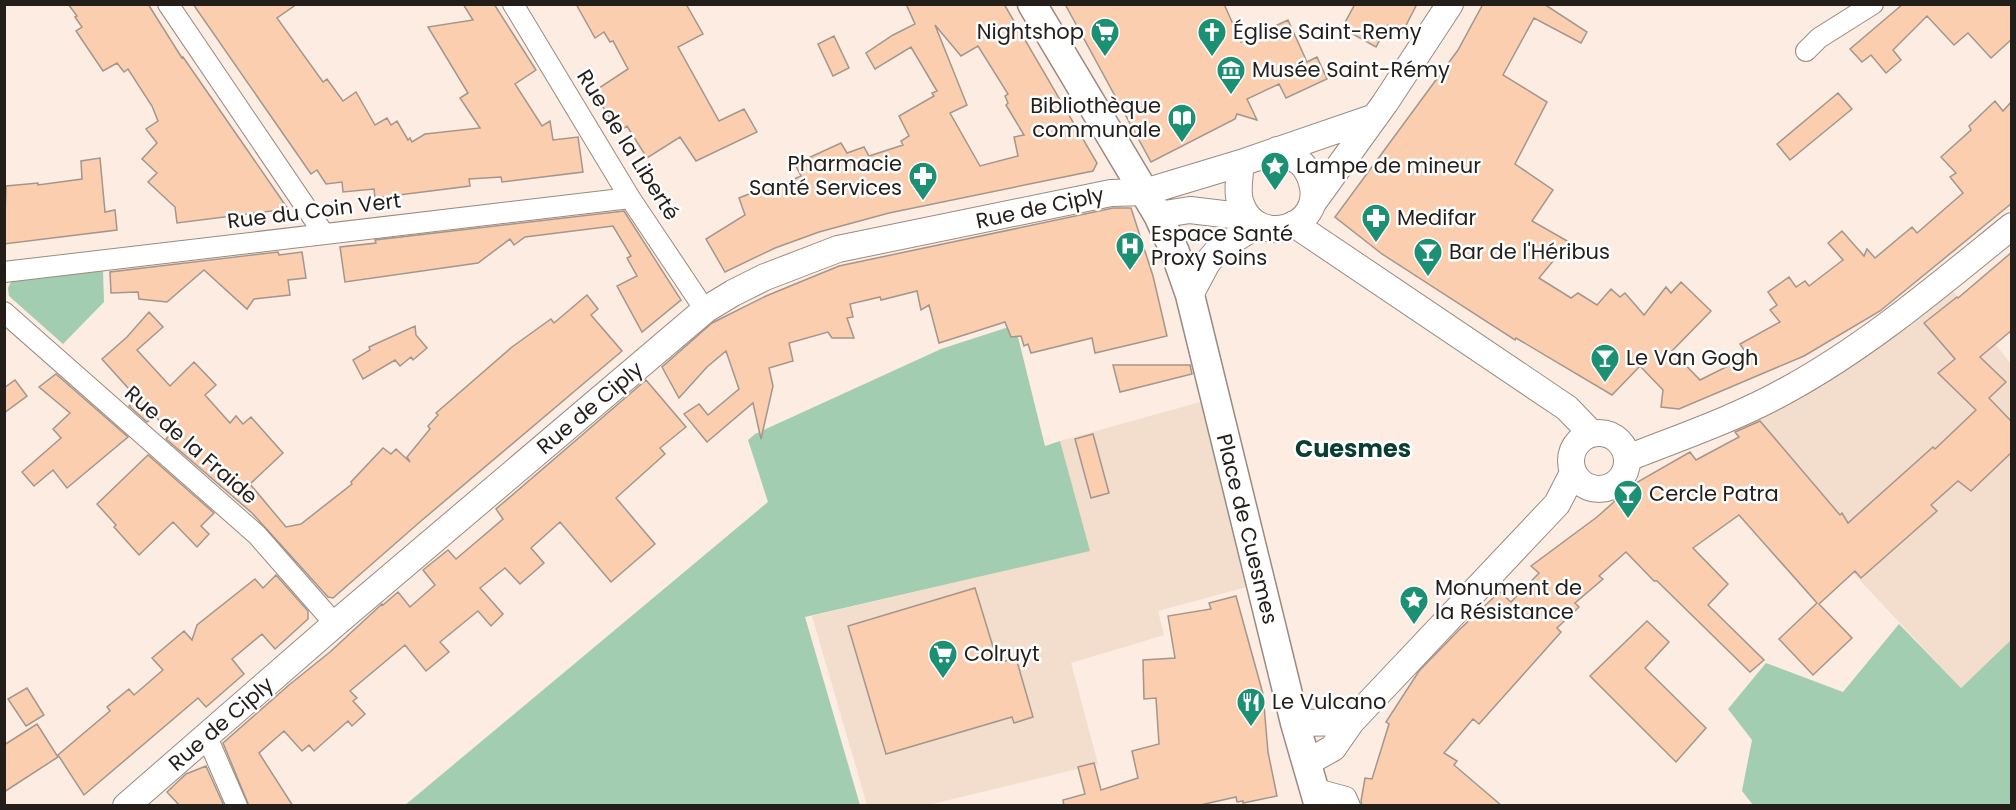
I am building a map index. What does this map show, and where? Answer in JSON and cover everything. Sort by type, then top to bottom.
[{"type":"main road","name":"Place de Cuesmes","points":[[1032,4],[1151,204],[1175,252],[1190,295],[1295,723],[1312,783]]},
{"type":"street","points":[[168,4],[324,234]]},
{"type":"street","name":"Rue de la Liberté","points":[[513,4],[630,198],[705,310]]},
{"type":"street","points":[[1312,204],[1450,4]]},
{"type":"street","points":[[1806,51],[1819,38],[1873,4]]},
{"type":"street","points":[[1151,204],[1241,163],[1374,117]]},
{"type":"street","points":[[1151,204],[1252,221],[1270,230],[1281,230],[1308,214],[1314,191],[1309,174],[1301,163],[1277,150]]},
{"type":"street","points":[[1241,163],[1240,204],[1252,221]]},
{"type":"street","name":"Rue de Ciply","points":[[126,806],[335,624],[705,310],[733,293],[765,277],[838,249],[1111,193],[1151,204]]},
{"type":"street","name":"Rue du Coin Vert","points":[[4,272],[630,198]]},
{"type":"street","points":[[1190,295],[1207,263],[1219,249],[1252,221]]},
{"type":"street","points":[[1294,224],[1567,408],[1591,433]]},
{"type":"street","points":[[1628,458],[1717,423],[1786,391],[1830,365],[1886,327],[2012,226]]},
{"type":"street","name":"Rue de la Fraide","points":[[4,312],[257,535],[335,624]]},
{"type":"street","points":[[1591,433],[1607,433],[1616,437],[1628,458],[1619,481],[1600,489],[1582,480],[1571,462],[1577,443],[1591,433]]},
{"type":"street","points":[[1350,806],[1346,797],[1312,783],[1351,722],[1582,480]]},
{"type":"street","points":[[1295,723],[1351,722]]},
{"type":"street","points":[[207,737],[237,806]]},
{"type":"shaded area","points":[[1945,281],[2011,364],[2011,640],[1961,688],[1824,542],[1756,455],[1723,419]]},
{"type":"shaded area","points":[[1215,398],[1261,583],[1158,611],[1164,635],[1071,663],[1098,764],[928,805],[867,805],[812,616],[1089,551],[1060,441]]},
{"type":"green space","points":[[103,271],[104,302],[63,344],[9,296],[8,288],[12,280]]},
{"type":"green space","points":[[1015,325],[1045,446],[1060,441],[1090,551],[805,617],[860,805],[404,806],[768,502],[748,440],[755,434],[941,349]]},
{"type":"green space","points":[[1899,624],[1961,688],[2011,640],[2011,805],[1753,805],[1742,791],[1752,740],[1728,709],[1766,663],[1843,692]]},
{"type":"building","points":[[68,4],[148,4],[182,58],[288,209],[177,223],[175,207],[148,182],[157,173],[142,159],[157,143],[146,129],[158,121],[152,106],[128,69],[124,72],[117,63],[103,71],[76,31],[82,27]]},
{"type":"building","points":[[193,4],[297,4],[277,18],[323,82],[327,79],[343,101],[356,92],[375,125],[387,118],[391,125],[397,121],[408,140],[410,138],[412,142],[425,134],[480,128],[460,98],[468,93],[428,27],[473,20],[463,4],[494,4],[536,70],[515,84],[542,126],[550,121],[553,140],[578,137],[583,172],[502,182],[501,177],[469,179],[470,186],[375,198],[374,189],[343,192],[342,182],[326,184],[317,170],[311,174]]},
{"type":"building","points":[[576,4],[686,4],[703,34],[678,47],[719,121],[744,109],[757,132],[696,161],[680,137],[647,158],[627,126],[619,132],[593,92],[628,69],[613,41],[610,42],[604,32],[595,38]]},
{"type":"building","points":[[906,4],[1004,4],[1097,163],[1093,171],[889,213],[819,232],[775,248],[725,272],[706,239],[745,215],[739,198],[754,192],[756,196],[801,176],[795,164],[841,143],[847,153],[864,147],[869,156],[903,145],[901,141],[909,136],[899,116],[934,96],[932,93],[937,91],[911,47],[875,69],[866,53],[915,24]],"holes":[[[935,25],[961,56],[978,46],[1008,94],[1005,96],[1008,103],[1006,105],[1024,135],[1014,137],[1018,156],[980,166],[950,113],[967,105]]]},
{"type":"building","points":[[1065,4],[1224,4],[1241,42],[1288,20],[1307,62],[1317,57],[1327,79],[1286,98],[1279,84],[1247,99],[1257,120],[1237,114],[1235,119],[1151,162]]},
{"type":"building","points":[[1355,4],[1417,4],[1402,33],[1388,25],[1376,47],[1342,28]]},
{"type":"building","points":[[1483,4],[1544,4],[1587,32],[1581,43],[1534,18],[1503,75],[1547,102],[1515,164],[1553,190],[1532,221],[1569,242],[1539,278],[1571,298],[1578,293],[1597,305],[1611,289],[1620,297],[1625,293],[1644,315],[1666,287],[1671,293],[1681,282],[1711,311],[1672,351],[1700,380],[1748,356],[1740,344],[1780,322],[1770,310],[1777,305],[1768,292],[1789,277],[1796,287],[1805,281],[1809,286],[1843,260],[1828,243],[1842,231],[1864,256],[1867,249],[1875,258],[1912,227],[1917,233],[1963,193],[1950,177],[1956,173],[1941,157],[1971,130],[1969,126],[1995,101],[2003,111],[2012,101],[2012,203],[1880,311],[1804,356],[1679,409],[1661,407],[1663,390],[1640,366],[1612,395],[1516,338],[1515,340],[1382,254],[1335,217],[1458,50]]},
{"type":"building","points":[[1903,4],[2012,4],[2012,39],[1991,58],[1968,33],[1954,45],[1927,16],[1893,50],[1901,60],[1886,73],[1871,55],[1862,62],[1850,49]]},
{"type":"building","points":[[834,36],[849,68],[833,76],[818,44]]},
{"type":"building","points":[[1838,93],[1852,109],[1790,160],[1777,144]]},
{"type":"building","points":[[100,158],[105,212],[115,210],[117,230],[4,244],[6,186],[38,183],[38,185],[82,179],[81,161]]},
{"type":"building","points":[[1113,208],[1131,208],[1153,276],[1167,336],[1095,353],[1092,338],[1031,353],[1028,344],[1024,346],[1021,336],[1011,337],[1005,322],[939,343],[929,305],[921,310],[917,291],[881,300],[880,297],[850,304],[853,317],[847,318],[854,338],[832,338],[828,332],[789,343],[793,361],[769,368],[773,386],[761,439],[753,403],[707,442],[684,414],[699,404],[708,415],[739,389],[726,351],[707,367],[679,398],[662,367],[712,323],[766,296],[839,266]]},
{"type":"building","points":[[624,211],[681,300],[642,332],[617,286],[637,276],[627,258],[631,256],[613,226],[525,237],[514,245],[510,239],[478,263],[345,282],[340,247],[376,243],[375,240]]},
{"type":"building","points":[[278,252],[279,255],[302,252],[306,278],[288,280],[290,295],[254,299],[247,309],[204,270],[167,302],[139,299],[138,292],[111,293],[110,272]]},
{"type":"building","points":[[2012,252],[2012,330],[1980,357],[2006,382],[1989,398],[2012,422],[2012,452],[1971,491],[1958,481],[1931,505],[1937,511],[1861,578],[1855,571],[1819,604],[1852,638],[1813,675],[1779,639],[1817,603],[1739,515],[1693,548],[1728,584],[1708,605],[1764,660],[1750,672],[1626,552],[1599,576],[1603,579],[1575,603],[1579,607],[1557,628],[1561,632],[1479,724],[1473,719],[1444,753],[1457,761],[1454,765],[1502,806],[1362,806],[1365,778],[1372,779],[1389,724],[1386,722],[1419,671],[1500,592],[1511,602],[1539,573],[1531,566],[1597,517],[1634,484],[1690,452],[1696,460],[1739,437],[1735,432],[1760,421],[1840,515],[1842,513],[1848,523],[1933,447],[1935,449],[1976,410],[1938,373],[1955,359],[1924,323],[1958,298]]},
{"type":"building","points":[[587,295],[598,309],[591,315],[622,351],[333,598],[328,597],[252,513],[166,439],[171,434],[155,416],[147,422],[129,406],[137,398],[102,359],[127,337],[149,312],[163,327],[137,350],[170,386],[194,362],[216,385],[205,395],[230,423],[236,416],[243,424],[251,417],[283,453],[250,484],[286,527],[301,524],[352,484],[351,482],[383,448],[391,454],[396,449],[410,462],[407,457],[430,429],[428,426],[438,415],[436,413],[512,347],[551,319],[554,323]]},
{"type":"building","points":[[415,326],[416,335],[427,348],[413,360],[411,357],[400,366],[395,360],[363,379],[353,360],[370,350],[369,347]]},
{"type":"building","points":[[1113,365],[1190,365],[1192,374],[1120,392]]},
{"type":"building","points":[[56,374],[128,437],[67,488],[53,470],[34,486],[22,472],[61,438],[53,429],[70,413],[39,387]]},
{"type":"building","points":[[15,380],[27,396],[4,413],[4,388]]},
{"type":"building","points":[[646,380],[686,427],[660,448],[665,454],[616,498],[655,544],[611,582],[560,522],[531,548],[544,563],[520,584],[505,568],[480,588],[503,614],[491,626],[478,611],[440,642],[449,652],[426,671],[405,645],[350,691],[357,698],[353,701],[365,714],[352,726],[348,721],[314,751],[309,745],[302,751],[284,731],[259,753],[293,806],[249,806],[223,743],[398,592],[410,607],[435,585],[423,570],[448,550],[456,559],[482,537],[503,519],[496,509]]},
{"type":"building","points":[[1093,434],[1109,493],[1091,498],[1075,439]]},
{"type":"building","points":[[148,455],[214,513],[201,526],[209,534],[197,547],[173,522],[139,555],[97,504]]},
{"type":"building","points":[[276,575],[308,611],[308,619],[275,649],[262,634],[232,659],[244,674],[206,707],[198,698],[84,795],[58,755],[110,711],[107,707],[129,689],[134,695],[163,670],[152,658],[184,631],[192,640],[197,625],[255,579],[263,588]]},
{"type":"building","name":"Colruyt","points":[[975,588],[998,663],[1016,658],[1033,717],[1014,723],[1012,717],[886,754],[848,626]]},
{"type":"building","points":[[1236,596],[1263,694],[1268,752],[1277,796],[1243,803],[1243,801],[1237,802],[1236,797],[1196,806],[1064,806],[1063,800],[1085,794],[1078,767],[1094,763],[1101,790],[1138,778],[1132,751],[1159,744],[1156,698],[1144,699],[1143,660],[1175,658],[1168,616],[1211,609],[1209,603]]},
{"type":"building","points":[[1647,621],[1669,642],[1645,668],[1706,728],[1676,762],[1590,676]]},
{"type":"building","points":[[27,688],[44,715],[26,726],[8,699]]},
{"type":"building","points":[[37,724],[58,757],[4,792],[4,745]]},
{"type":"building","points":[[206,766],[224,806],[180,806],[167,792],[186,774]]},
{"type":"place","name":"Nightshop","points":[[1105,58]]},
{"type":"place","name":"Église Saint-Remy","points":[[1212,58]]},
{"type":"place","name":"Musée Saint-Rémy","points":[[1231,96]]},
{"type":"place","name":"Bibliothèque communale","points":[[1182,144]]},
{"type":"place","name":"Lampe de mineur","points":[[1275,192]]},
{"type":"place","name":"Pharmacie Santé Services","points":[[923,202]]},
{"type":"place","name":"Medifar","points":[[1376,244]]},
{"type":"place","name":"Espace Santé Proxy Soins","points":[[1130,272]]},
{"type":"place","name":"Bar de l'Héribus","points":[[1428,278]]},
{"type":"place","name":"Le Van Gogh","points":[[1605,384]]},
{"type":"place","name":"Cercle Patra","points":[[1628,520]]},
{"type":"place","name":"Monument de la Résistance","points":[[1414,626]]},
{"type":"place","name":"Colruyt","points":[[943,680]]},
{"type":"place","name":"Le Vulcano","points":[[1251,728]]},
{"type":"district","name":"Cuesmes","points":[[1353,449]]}]
